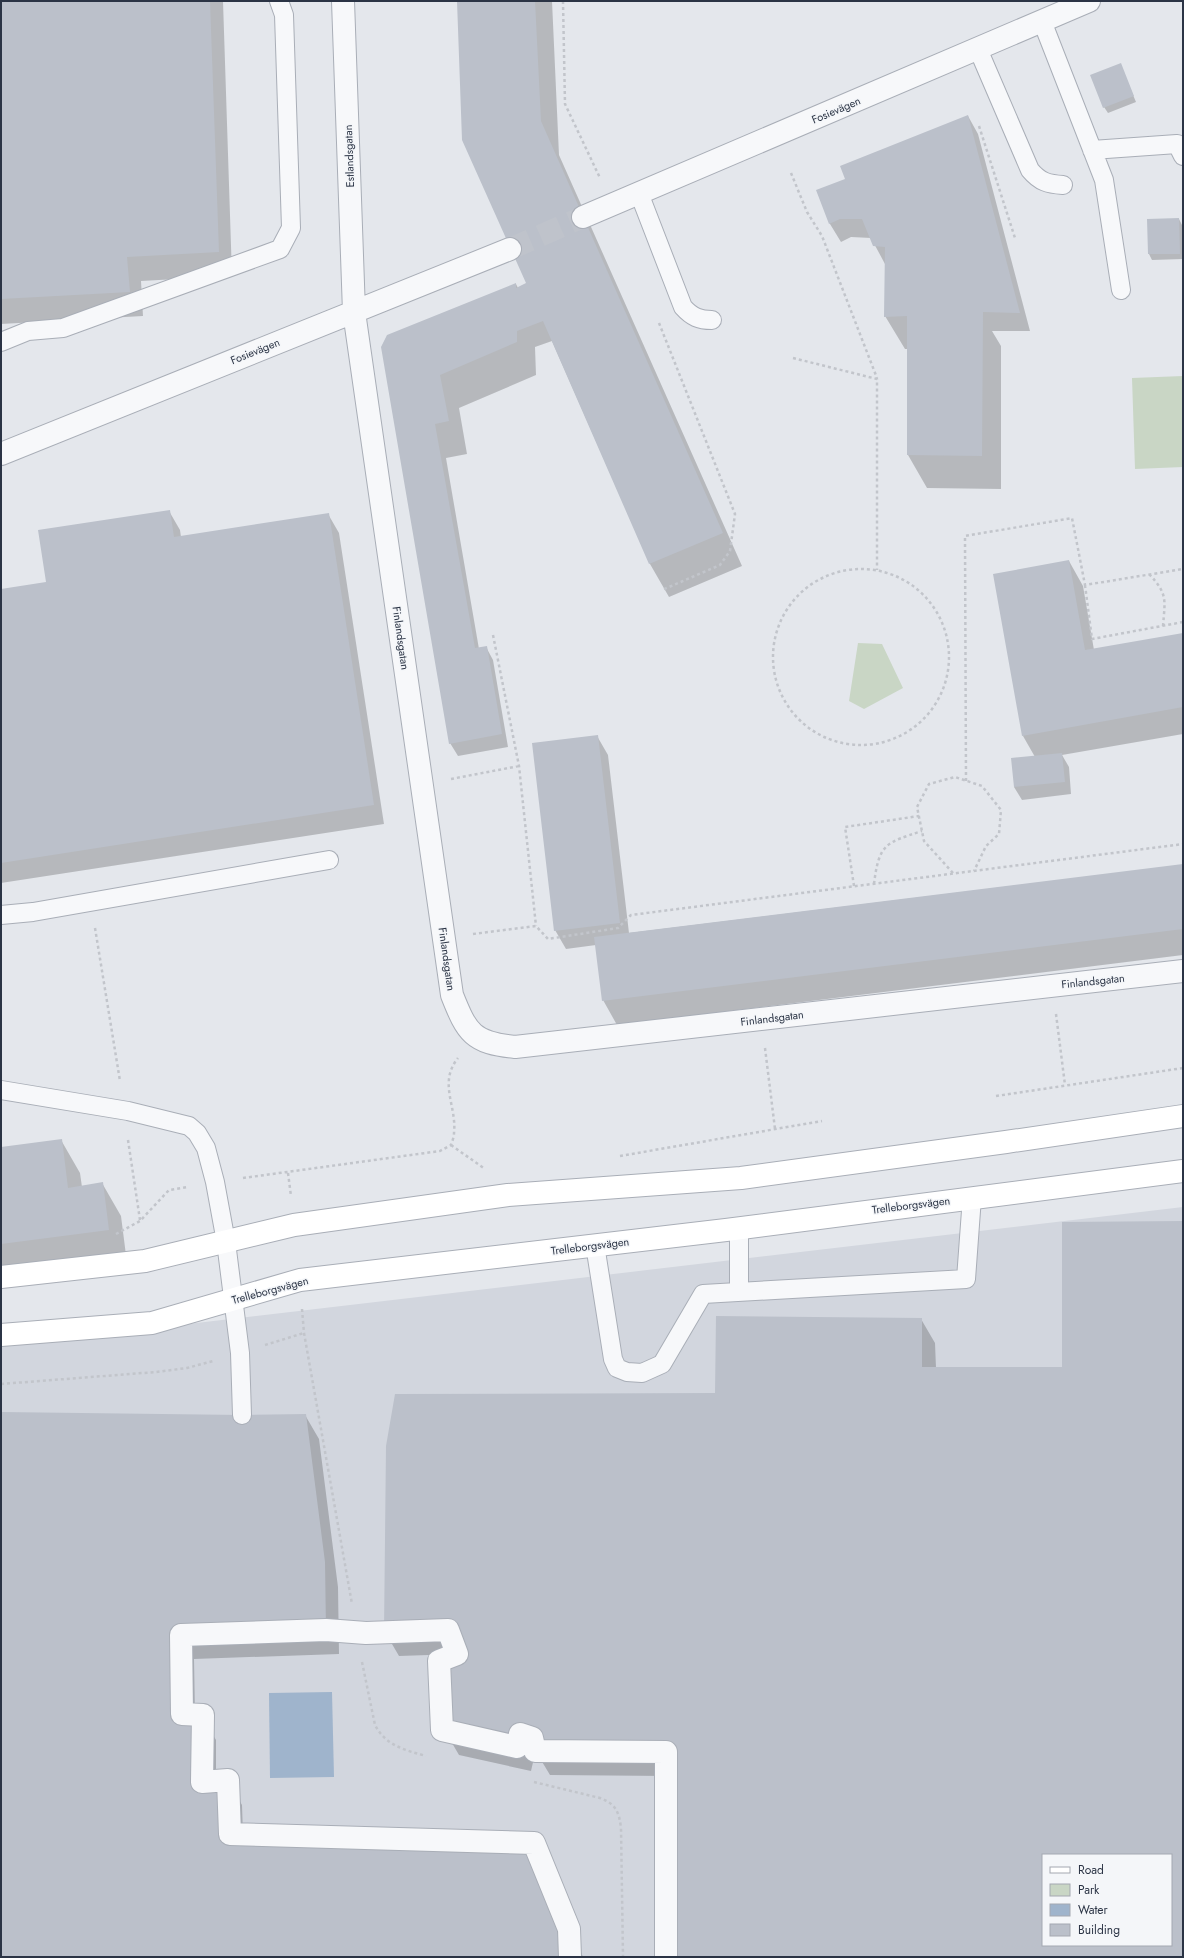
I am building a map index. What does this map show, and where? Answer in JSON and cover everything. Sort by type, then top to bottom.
[{"type":"main road","points":[[1,1277],[145,1261],[294,1224],[501,1196],[741,1178],[1183,1116]]},
{"type":"main road","name":"Trelleborgsvägen","points":[[1,1335],[152,1323],[300,1280],[738,1228],[1183,1171]]},
{"type":"street","name":"Estlandsgatan","points":[[343,1],[354,312]]},
{"type":"street","name":"Fosievägen","points":[[583,217],[1089,1]]},
{"type":"street","name":"Fosievägen","points":[[1,454],[510,249]]},
{"type":"street","name":"Finlandsgatan","points":[[354,312],[452,995],[461,1018],[475,1037],[496,1045],[515,1047],[1183,971]]},
{"type":"street","points":[[570,1957],[569,1929],[534,1843],[230,1834],[228,1780],[202,1782],[203,1715],[182,1714],[180,1635],[326,1630],[366,1633],[448,1630],[457,1654],[439,1661],[442,1730],[518,1747],[520,1734],[532,1738],[535,1751],[666,1752],[666,1957]]},
{"type":"lane","points":[[1,342],[28,331],[63,328],[280,248],[291,228],[284,14],[279,1]]},
{"type":"lane","points":[[1042,21],[1104,180],[1121,290]]},
{"type":"lane","points":[[978,49],[1030,170],[1038,180],[1050,184],[1063,185]]},
{"type":"lane","points":[[1092,150],[1177,144],[1183,156]]},
{"type":"lane","points":[[639,193],[683,307],[691,316],[701,320],[712,320]]},
{"type":"lane","points":[[1,916],[91,902],[329,860]]},
{"type":"lane","points":[[1,1090],[125,1111],[189,1126],[197,1133],[206,1148],[215,1182],[226,1242],[240,1353],[242,1415]]},
{"type":"lane","points":[[595,1245],[613,1359],[617,1368],[627,1372],[642,1373],[662,1364],[703,1294],[966,1279],[972,1197]]},
{"type":"lane","points":[[738,1228],[739,1292]]},
{"type":"path","points":[[563,1],[566,104],[613,204]]},
{"type":"path","points":[[978,122],[1015,238]]},
{"type":"path","points":[[791,173],[807,212],[822,236],[877,379],[876,570]]},
{"type":"path","points":[[659,322],[735,514],[730,551],[720,565],[662,590]]},
{"type":"path","points":[[793,358],[877,379]]},
{"type":"path","points":[[966,781],[965,536],[1072,518],[1085,585],[1092,639],[1183,622]]},
{"type":"path","points":[[1085,585],[1183,568]]},
{"type":"path","points":[[847,570],[876,570],[904,579],[927,597],[942,622],[950,650],[948,679],[936,706],[916,727],[890,741],[862,746],[833,741],[807,728],[787,706],[775,679],[773,650],[780,621],[796,597],[819,579],[847,570]]},
{"type":"path","points":[[1149,574],[1161,586],[1165,602],[1163,626]]},
{"type":"path","points":[[493,635],[519,766],[536,926],[548,939],[618,928],[631,915],[1183,844]]},
{"type":"path","points":[[422,785],[519,766]]},
{"type":"path","points":[[954,874],[924,842],[917,807],[929,784],[955,778],[982,786],[1001,810],[998,834],[986,846],[974,871]]},
{"type":"path","points":[[854,886],[845,827],[919,816]]},
{"type":"path","points":[[874,884],[877,860],[890,842],[922,831]]},
{"type":"path","points":[[91,902],[125,1111],[140,1220]]},
{"type":"path","points":[[444,938],[536,926]]},
{"type":"path","points":[[1053,986],[1065,1085]]},
{"type":"path","points":[[761,1019],[775,1129]]},
{"type":"path","points":[[109,1237],[140,1220],[169,1190],[215,1182],[440,1152],[451,1145],[454,1133],[448,1079],[454,1063],[475,1037]]},
{"type":"path","points":[[996,1096],[1183,1068]]},
{"type":"path","points":[[613,1157],[822,1121]]},
{"type":"path","points":[[451,1145],[490,1172]]},
{"type":"path","points":[[1,1384],[156,1372],[187,1368],[304,1333]]},
{"type":"shaded area","points":[[1183,1207],[1183,1957],[1,1957],[1,1346]]},
{"type":"green space","points":[[1183,376],[1183,467],[1135,469],[1132,378]]},
{"type":"green space","points":[[858,643],[882,644],[903,688],[864,709],[849,701]]},
{"type":"water","points":[[332,1692],[334,1777],[270,1778],[269,1693]]},
{"type":"building","points":[[1,1],[210,1],[219,252],[127,257],[130,292],[1,299]]},
{"type":"building","points":[[457,1],[535,1],[541,121],[723,533],[649,564],[543,321],[517,331],[517,342],[440,375],[449,421],[435,424],[475,648],[487,646],[502,734],[449,744],[381,347],[387,335],[516,283],[516,288],[526,283],[462,140]]},
{"type":"building","points":[[1121,63],[1134,96],[1103,108],[1090,75]]},
{"type":"building","points":[[968,115],[1020,313],[983,312],[982,456],[907,455],[907,316],[884,317],[885,247],[873,246],[862,219],[840,219],[829,224],[816,190],[845,179],[840,166]]},
{"type":"building","points":[[1179,218],[1180,254],[1148,254],[1147,219]]},
{"type":"building","points":[[170,510],[174,537],[329,513],[374,805],[1,863],[1,589],[46,582],[38,530]]},
{"type":"building","points":[[1069,560],[1085,650],[1183,633],[1183,707],[1022,736],[993,574]]},
{"type":"building","points":[[598,735],[620,923],[554,931],[532,743]]},
{"type":"building","points":[[1062,753],[1065,782],[1014,787],[1011,758]]},
{"type":"building","points":[[1183,864],[1183,929],[602,1001],[594,937]]},
{"type":"building","points":[[62,1139],[68,1188],[103,1182],[109,1230],[1,1244],[1,1147]]},
{"type":"building","points":[[1183,1221],[1183,1957],[666,1957],[666,1752],[517,1747],[444,1731],[439,1661],[457,1654],[448,1630],[384,1632],[386,1446],[395,1394],[715,1393],[716,1316],[922,1318],[922,1367],[1062,1367],[1062,1222]]},
{"type":"building","points":[[1,1412],[242,1415],[306,1414],[325,1562],[326,1630],[181,1635],[182,1714],[203,1715],[202,1782],[228,1780],[230,1834],[534,1843],[570,1957],[1,1957]]},
{"type":"tunnel","points":[[510,249],[583,217]]}]
